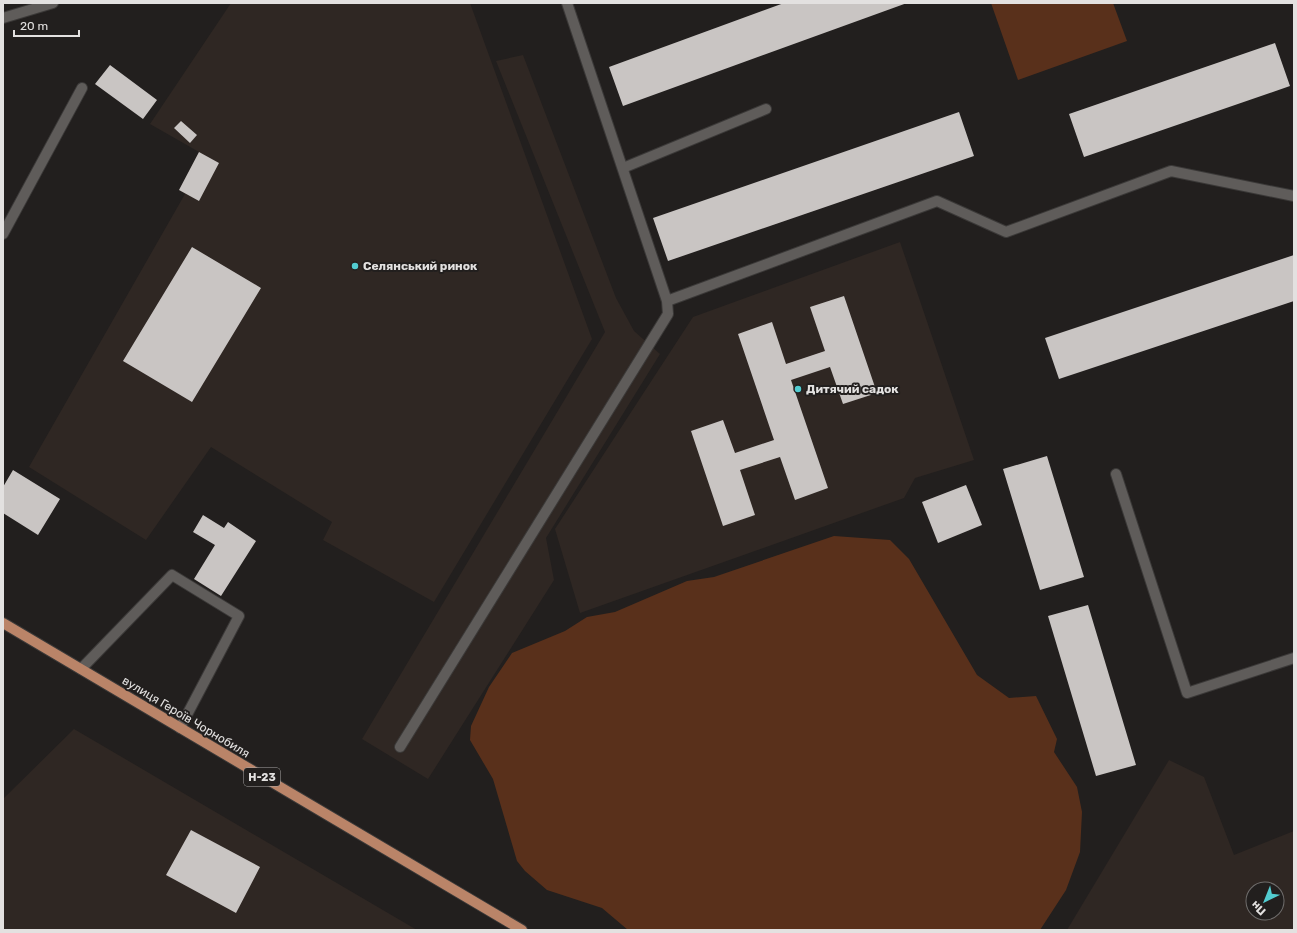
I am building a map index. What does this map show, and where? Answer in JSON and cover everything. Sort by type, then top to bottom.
[{"type":"main road","name":"вулиця Героїв Чорнобиля","points":[[3,623],[522,930]]},
{"type":"street","points":[[3,18],[53,3]]},
{"type":"street","points":[[400,747],[668,314],[667,301],[567,3]]},
{"type":"street","points":[[3,234],[82,88]]},
{"type":"street","points":[[622,168],[766,109]]},
{"type":"street","points":[[667,301],[937,201],[1006,232],[1171,171],[1294,196]]},
{"type":"street","points":[[1116,474],[1187,693],[1294,658]]},
{"type":"street","points":[[81,669],[172,575],[240,616],[180,728]]},
{"type":"shaded area","name":"Селянський ринок","points":[[231,3],[470,3],[592,339],[434,602],[323,540],[332,522],[211,447],[146,540],[29,467],[185,194],[179,190],[199,152],[150,124]]},
{"type":"shaded area","points":[[991,3],[1113,3],[1127,41],[1018,80]]},
{"type":"shaded area","points":[[523,55],[616,298],[634,331],[660,354],[546,538],[554,580],[428,779],[362,739],[605,332],[496,61]]},
{"type":"shaded area","name":"Дитячий садок","points":[[900,242],[974,460],[915,478],[904,498],[580,613],[555,529],[693,317]]},
{"type":"shaded area","points":[[834,536],[890,540],[909,559],[977,675],[1009,698],[1036,696],[1057,739],[1054,752],[1077,787],[1082,812],[1080,852],[1066,890],[1040,930],[628,930],[602,908],[547,890],[525,871],[517,861],[493,779],[470,740],[471,726],[489,687],[512,653],[565,631],[587,617],[615,612],[687,581],[714,577]]},
{"type":"shaded area","points":[[74,729],[417,930],[3,930],[3,799]]},
{"type":"shaded area","points":[[1169,760],[1204,777],[1234,855],[1294,831],[1294,930],[1067,930]]},
{"type":"building","points":[[784,3],[907,3],[623,106],[609,67]]},
{"type":"building","points":[[1275,43],[1290,86],[1084,157],[1069,114]]},
{"type":"building","points":[[110,65],[157,100],[143,119],[95,84]]},
{"type":"building","points":[[959,112],[974,156],[668,261],[653,218]]},
{"type":"building","points":[[181,121],[197,135],[190,143],[174,128]]},
{"type":"building","points":[[199,152],[219,163],[199,201],[179,190]]},
{"type":"building","points":[[192,247],[261,288],[192,402],[123,361]]},
{"type":"building","points":[[1294,255],[1294,301],[1059,379],[1045,338]]},
{"type":"building","points":[[844,296],[877,393],[843,404],[830,367],[791,380],[828,488],[795,500],[780,457],[740,470],[755,515],[723,526],[691,431],[723,420],[735,453],[774,440],[738,334],[772,322],[786,364],[825,351],[810,307]]},
{"type":"building","points":[[1047,456],[1084,577],[1040,590],[1003,469]]},
{"type":"building","points":[[13,470],[60,499],[38,535],[3,513],[3,487]]},
{"type":"building","points":[[966,485],[982,525],[938,543],[922,502]]},
{"type":"building","points":[[203,515],[224,528],[228,522],[256,541],[221,596],[194,579],[215,545],[193,532]]},
{"type":"building","points":[[1088,605],[1136,765],[1096,776],[1048,616]]},
{"type":"building","points":[[191,830],[260,867],[236,913],[166,875]]},
{"type":"place","name":"Селянський ринок","points":[[355,266]]},
{"type":"place","name":"Дитячий садок","points":[[798,389]]}]
